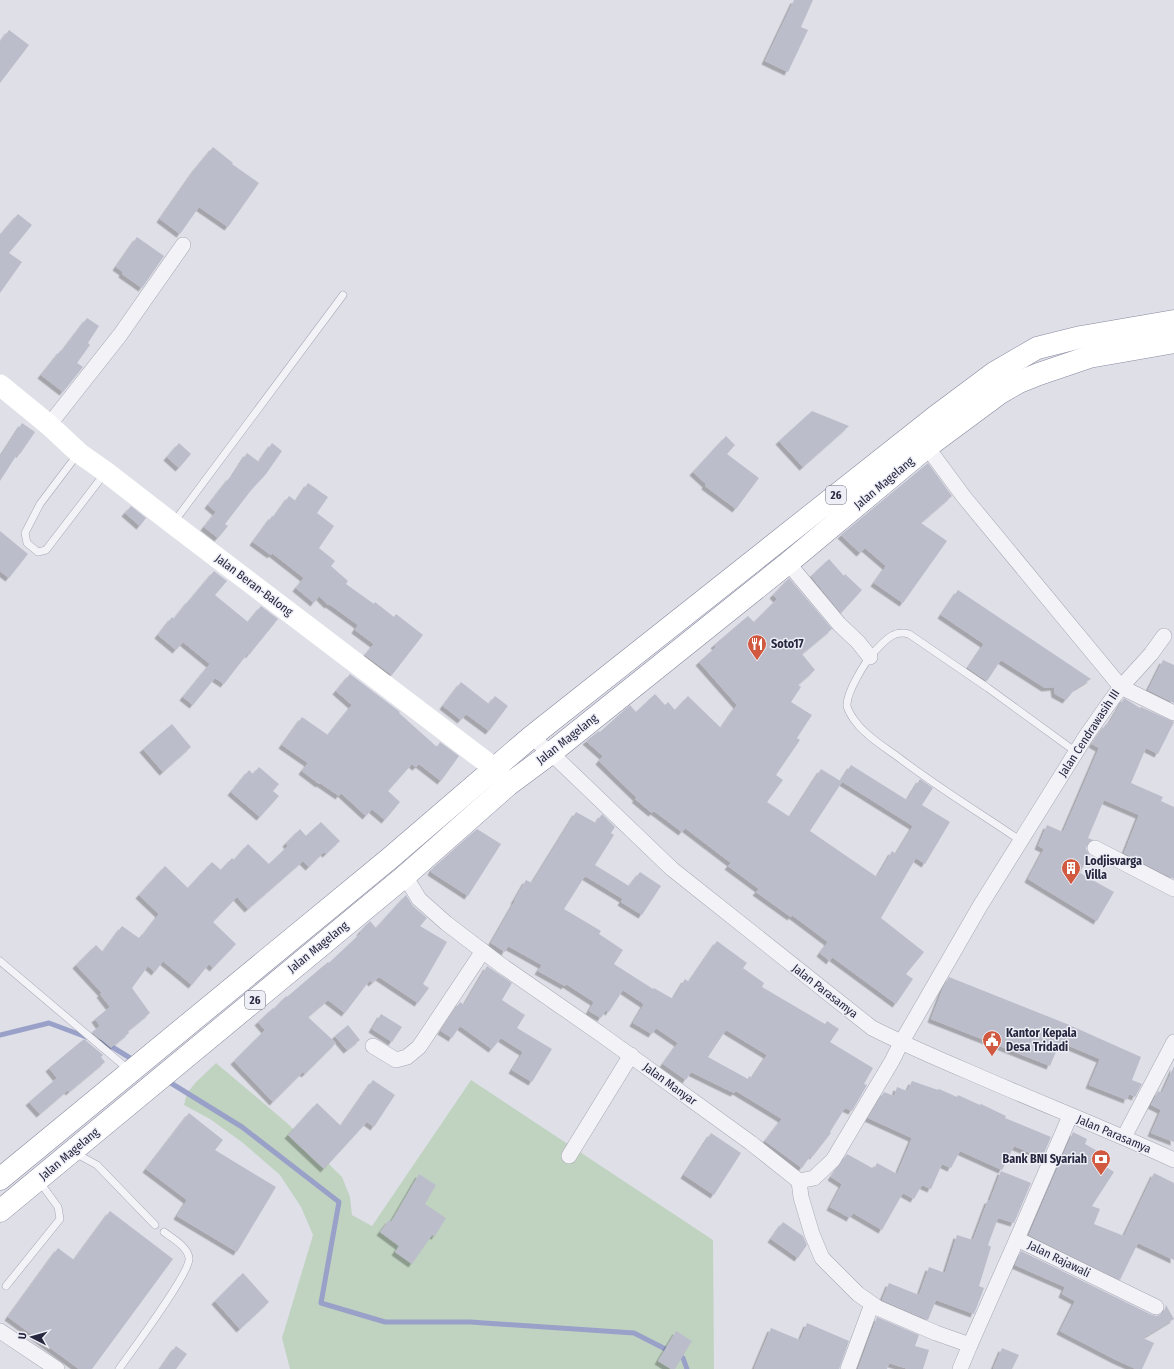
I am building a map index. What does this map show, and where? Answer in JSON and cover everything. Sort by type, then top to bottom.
[{"type":"highway","name":"Jalan Magelang","points":[[0,1211],[405,876],[501,776],[531,736],[935,417],[994,373],[1038,348],[1081,337],[1174,321]]},
{"type":"highway","name":"Jalan Magelang","points":[[0,1179],[389,859],[501,776],[551,753],[788,563],[927,447],[1000,393],[1019,382],[1089,357],[1174,342]]},
{"type":"main road","name":"Jalan Beran-Balong","points":[[0,385],[49,425],[79,453],[106,472],[501,776]]},
{"type":"street","points":[[49,425],[120,335],[184,246]]},
{"type":"street","name":"Jalan Cendrawasih III","points":[[901,1043],[980,906],[1076,752],[1106,706],[1121,687],[964,497],[927,447]]},
{"type":"street","points":[[788,563],[839,624],[858,642],[870,657]]},
{"type":"street","points":[[1164,636],[1151,654],[1121,687],[1174,714]]},
{"type":"street","name":"Jalan Parasamya","points":[[531,736],[551,753],[672,869],[872,1028],[901,1043],[1070,1116],[1124,1137],[1174,1160]]},
{"type":"street","points":[[1095,848],[1174,889]]},
{"type":"street","name":"Jalan Manyar","points":[[405,876],[419,900],[446,923],[483,951],[631,1055],[800,1181]]},
{"type":"street","points":[[373,1046],[396,1060],[407,1057],[419,1047],[483,951]]},
{"type":"street","points":[[1124,1137],[1174,1042]]},
{"type":"street","points":[[901,1043],[892,1061],[833,1160],[814,1178],[800,1181],[801,1197],[812,1234],[822,1258],[858,1294],[878,1308],[936,1333],[970,1345]]},
{"type":"street","points":[[569,1156],[631,1055]]},
{"type":"street","name":"Jalan Rajawali","points":[[1070,1116],[1017,1239],[1156,1307]]},
{"type":"street","points":[[960,1369],[1017,1239]]},
{"type":"street","points":[[848,1369],[872,1304]]},
{"type":"street","points":[[0,1331],[57,1369]]},
{"type":"lane","points":[[173,524],[343,295]]},
{"type":"lane","points":[[79,453],[40,504],[25,533],[27,543],[38,552],[46,550],[106,472]]},
{"type":"lane","points":[[1021,841],[914,770],[864,731],[852,715],[848,706],[849,695],[852,688],[870,657],[891,635],[904,632],[909,634],[988,688],[1076,752]]},
{"type":"lane","points":[[0,961],[131,1072]]},
{"type":"lane","points":[[71,1151],[97,1165],[155,1224]]},
{"type":"lane","points":[[6,1286],[60,1219],[58,1207],[38,1179]]},
{"type":"lane","points":[[119,1369],[188,1267],[189,1258],[186,1251],[164,1232]]},
{"type":"green space","points":[[216,1063],[287,1123],[342,1177],[350,1197],[352,1215],[372,1226],[471,1080],[713,1240],[714,1369],[290,1369],[282,1338],[313,1235],[301,1207],[280,1175],[243,1143],[210,1119],[184,1105],[187,1093]]},
{"type":"building","points":[[794,0],[813,0],[801,27],[808,30],[788,72],[765,61]]},
{"type":"building","points":[[9,30],[29,45],[0,83],[0,42]]},
{"type":"building","points":[[213,147],[233,163],[232,164],[259,183],[228,227],[199,207],[180,234],[160,219],[195,169]]},
{"type":"building","points":[[18,214],[32,225],[9,253],[22,262],[0,293],[0,235]]},
{"type":"building","points":[[137,237],[164,256],[142,288],[122,274],[123,272],[116,267]]},
{"type":"building","points":[[87,318],[99,326],[88,343],[90,345],[77,363],[83,367],[63,392],[41,375],[61,350],[62,351]]},
{"type":"building","points":[[812,411],[849,426],[803,467],[779,441]]},
{"type":"building","points":[[22,423],[35,432],[20,454],[18,453],[0,481],[0,457]]},
{"type":"building","points":[[726,436],[735,445],[727,454],[759,478],[736,509],[705,486],[706,484],[693,472]]},
{"type":"building","points":[[179,443],[191,454],[179,468],[167,457]]},
{"type":"building","points":[[272,443],[282,451],[266,474],[252,489],[225,524],[228,526],[218,538],[204,527],[216,512],[208,505],[230,477],[231,478],[247,453],[259,462]]},
{"type":"building","points":[[928,463],[952,496],[921,523],[947,541],[903,603],[874,583],[886,566],[865,548],[860,553],[841,535]]},
{"type":"building","points":[[308,483],[328,497],[317,513],[334,526],[319,548],[335,561],[331,566],[348,581],[346,584],[374,604],[375,602],[394,617],[396,614],[423,635],[392,675],[365,655],[374,644],[355,630],[358,625],[329,604],[328,605],[319,596],[314,603],[296,588],[304,578],[272,553],[271,555],[253,542],[289,496],[296,501]]},
{"type":"building","points":[[131,506],[146,518],[140,526],[125,513]]},
{"type":"building","points":[[0,531],[28,554],[9,578],[0,571]]},
{"type":"building","points":[[829,559],[844,576],[845,574],[862,590],[841,613],[811,576]]},
{"type":"building","points":[[214,571],[227,581],[215,595],[248,622],[261,606],[278,619],[249,655],[248,653],[224,684],[215,678],[193,705],[183,697],[210,664],[183,642],[176,650],[158,635],[172,617],[174,619]]},
{"type":"building","points":[[789,578],[832,629],[802,654],[815,670],[798,685],[801,687],[791,702],[812,715],[797,738],[800,740],[776,775],[783,780],[767,802],[790,817],[821,769],[842,782],[810,831],[877,877],[892,851],[896,854],[913,826],[841,781],[851,765],[907,800],[920,779],[933,788],[922,805],[950,822],[925,864],[916,858],[881,918],[924,952],[906,974],[913,979],[896,1004],[832,957],[830,961],[820,953],[828,942],[792,915],[791,917],[756,892],[759,889],[728,866],[731,863],[685,828],[682,832],[654,811],[652,813],[635,799],[637,798],[599,761],[603,756],[586,741],[599,731],[600,732],[630,705],[636,712],[655,694],[665,705],[668,702],[675,710],[688,696],[721,728],[737,705],[699,662],[716,647],[714,645],[748,616],[754,622],[777,599],[773,595]]},
{"type":"building","points":[[958,590],[1091,679],[1075,689],[1066,700],[1055,694],[1054,687],[1045,688],[1001,660],[987,681],[968,668],[984,644],[941,615]]},
{"type":"building","points":[[1163,660],[1174,665],[1174,703],[1148,690]]},
{"type":"building","points":[[350,674],[400,712],[399,713],[437,747],[440,742],[459,756],[441,781],[419,764],[416,767],[412,764],[388,791],[400,802],[385,820],[372,809],[366,816],[341,793],[339,796],[320,783],[319,784],[302,771],[308,763],[282,745],[302,717],[328,735],[352,705],[336,691]]},
{"type":"building","points":[[461,682],[489,704],[495,696],[508,706],[489,731],[466,714],[461,720],[443,706]]},
{"type":"building","points":[[1124,698],[1140,708],[1141,707],[1174,722],[1158,754],[1146,748],[1131,783],[1163,797],[1161,801],[1174,807],[1174,879],[1124,853],[1139,815],[1104,800],[1088,838],[1093,840],[1087,844],[1086,849],[1089,854],[1080,873],[1114,892],[1097,921],[1028,879],[1044,849],[1038,846],[1047,825],[1063,832],[1099,748],[1092,744],[1106,724],[1108,725]]},
{"type":"building","points":[[172,724],[191,747],[163,772],[143,749]]},
{"type":"building","points":[[259,767],[279,784],[273,791],[279,796],[260,817],[231,792],[249,770],[253,774]]},
{"type":"building","points":[[576,812],[596,823],[602,814],[615,827],[611,833],[614,835],[595,865],[629,886],[640,872],[661,886],[642,915],[621,902],[623,899],[585,876],[564,909],[601,931],[599,934],[623,950],[614,964],[653,989],[654,988],[673,999],[685,979],[689,982],[717,941],[747,963],[743,968],[764,983],[762,987],[825,1024],[827,1021],[839,1029],[830,1042],[873,1068],[864,1084],[867,1085],[852,1111],[845,1108],[830,1132],[831,1133],[813,1156],[811,1155],[802,1168],[765,1141],[782,1119],[736,1091],[734,1093],[691,1072],[686,1080],[663,1064],[678,1043],[656,1028],[652,1034],[633,1023],[644,1004],[623,990],[609,1012],[606,1010],[601,1018],[589,1011],[594,1002],[566,984],[565,986],[538,971],[542,965],[508,946],[505,952],[491,943],[526,880],[532,883]],"holes":[[[726,1030],[767,1055],[752,1078],[749,1076],[748,1079],[708,1057]]]},
{"type":"building","points":[[321,822],[340,841],[326,854],[324,852],[309,867],[303,861],[248,909],[237,897],[213,922],[236,944],[213,968],[209,964],[192,985],[163,961],[155,972],[148,966],[132,988],[150,1013],[128,1031],[129,1033],[111,1048],[92,1032],[100,1026],[95,1019],[110,1007],[100,994],[102,993],[76,965],[96,945],[103,952],[122,926],[139,938],[142,934],[143,935],[159,914],[139,895],[165,866],[188,888],[212,862],[221,870],[232,858],[234,860],[248,844],[269,864],[288,846],[286,843],[300,829],[306,836]]},
{"type":"building","points":[[477,829],[501,844],[468,896],[431,872],[433,868]]},
{"type":"building","points":[[406,895],[413,906],[427,918],[420,926],[447,942],[423,984],[429,988],[418,1003],[379,977],[372,983],[370,980],[345,1013],[328,1000],[308,1017],[336,1043],[305,1074],[303,1072],[273,1102],[234,1061],[265,1030],[258,1022],[273,1008],[274,1009],[286,996],[287,997],[328,962],[329,963],[361,933],[360,932],[370,921],[376,928]]},
{"type":"building","points":[[487,966],[512,983],[502,1000],[525,1015],[517,1028],[552,1049],[532,1082],[512,1070],[523,1052],[501,1038],[492,1049],[460,1026],[452,1038],[441,1031],[460,1002],[464,1005]]},
{"type":"building","points":[[949,977],[1067,1024],[1141,1057],[1132,1080],[1142,1084],[1135,1097],[1129,1094],[1127,1100],[1089,1085],[1100,1059],[1060,1042],[1050,1066],[931,1019]]},
{"type":"building","points":[[381,1014],[402,1027],[392,1042],[372,1029]]},
{"type":"building","points":[[348,1025],[360,1040],[347,1050],[335,1036]]},
{"type":"building","points":[[84,1039],[103,1055],[101,1057],[105,1062],[69,1092],[68,1090],[40,1114],[29,1102],[57,1078],[49,1068]]},
{"type":"building","points":[[1174,1066],[1174,1142],[1151,1133],[1161,1110],[1151,1105],[1158,1091],[1162,1093]]},
{"type":"building","points":[[373,1080],[395,1095],[374,1127],[367,1122],[324,1169],[288,1135],[317,1103],[341,1126]]},
{"type":"building","points":[[912,1081],[938,1090],[939,1089],[957,1097],[958,1095],[980,1105],[981,1104],[1006,1116],[1005,1118],[1051,1137],[1042,1158],[1014,1146],[1002,1170],[960,1151],[951,1168],[942,1164],[931,1189],[922,1185],[914,1199],[903,1193],[882,1230],[853,1213],[850,1218],[830,1207],[842,1184],[831,1177],[847,1154],[874,1169],[877,1163],[897,1174],[912,1138],[868,1118],[884,1092],[894,1096],[897,1087],[907,1091]]},
{"type":"building","points":[[189,1113],[223,1140],[215,1150],[276,1187],[237,1252],[177,1216],[187,1200],[146,1169]]},
{"type":"building","points":[[1073,1132],[1087,1139],[1085,1144],[1101,1153],[1097,1161],[1114,1172],[1092,1206],[1100,1209],[1094,1224],[1124,1236],[1154,1173],[1174,1183],[1174,1260],[1138,1243],[1120,1280],[1029,1235]]},
{"type":"building","points":[[711,1133],[741,1153],[714,1195],[684,1175]]},
{"type":"building","points":[[1001,1171],[1031,1183],[1014,1223],[998,1218],[988,1245],[991,1247],[979,1286],[984,1288],[974,1314],[936,1300],[928,1320],[882,1300],[889,1283],[919,1295],[929,1267],[945,1273],[957,1235],[973,1240]]},
{"type":"building","points":[[419,1174],[436,1185],[425,1204],[446,1218],[435,1236],[432,1235],[412,1264],[395,1252],[399,1246],[380,1232],[389,1220],[391,1222]]},
{"type":"building","points":[[110,1211],[173,1259],[92,1369],[79,1369],[8,1317],[58,1248],[74,1260]]},
{"type":"building","points":[[783,1222],[803,1236],[807,1245],[798,1258],[771,1239]]},
{"type":"building","points":[[1021,1251],[1152,1315],[1157,1316],[1161,1314],[1166,1305],[1174,1319],[1143,1338],[1154,1343],[1142,1369],[1136,1369],[1116,1360],[1060,1331],[1075,1301],[1062,1294],[1065,1287],[1015,1265]]},
{"type":"building","points":[[243,1273],[269,1302],[240,1329],[215,1301]]},
{"type":"building","points":[[877,1317],[919,1335],[915,1346],[929,1350],[923,1369],[908,1369],[889,1363],[887,1369],[858,1369]]},
{"type":"building","points":[[807,1323],[849,1341],[839,1369],[754,1369],[771,1328],[800,1340]]},
{"type":"building","points":[[676,1331],[692,1341],[675,1369],[671,1369],[658,1361]]},
{"type":"building","points":[[176,1346],[187,1354],[176,1369],[160,1369]]},
{"type":"building","points":[[1002,1348],[1019,1355],[1012,1369],[993,1369]]},
{"type":"waterway","points":[[0,1035],[49,1023],[89,1038]]},
{"type":"waterway","points":[[96,1041],[109,1045],[135,1061]]},
{"type":"waterway","points":[[166,1080],[242,1127],[339,1202],[321,1303],[385,1322],[470,1322],[634,1333],[683,1358],[687,1369]]},
{"type":"place","name":"Soto17","points":[[757,661]]},
{"type":"place","name":"Lodjisvarga Villa","points":[[1071,885]]},
{"type":"place","name":"Kantor Kepala Desa Tridadi","points":[[992,1057]]},
{"type":"place","name":"Bank BNI Syariah","points":[[1101,1176]]}]
